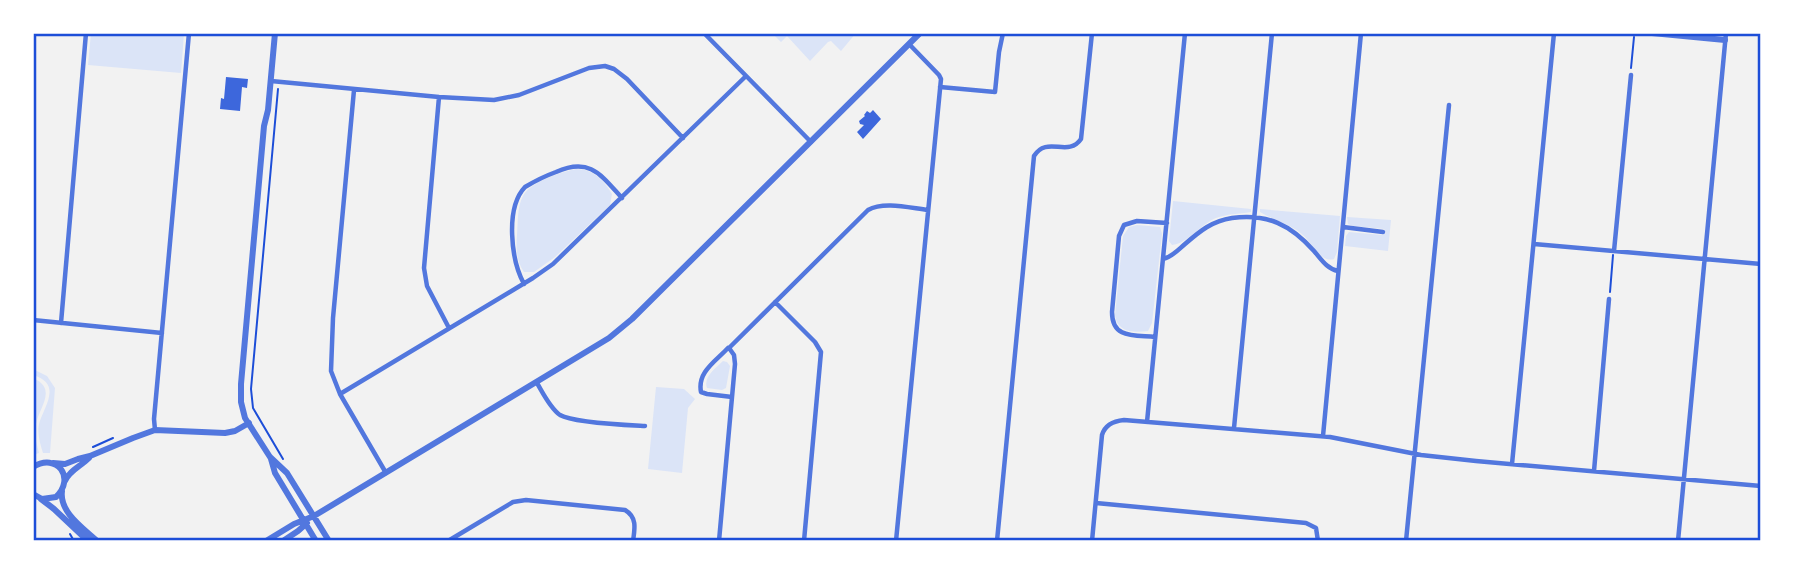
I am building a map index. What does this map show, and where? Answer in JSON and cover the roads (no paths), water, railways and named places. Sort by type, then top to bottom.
[{"type":"street","points":[[61,323],[86,33]]},
{"type":"street","points":[[155,430],[189,33]]},
{"type":"street","points":[[275,33],[264,126],[241,402],[244,415],[270,457],[275,473],[316,541]]},
{"type":"street","points":[[704,33],[811,142]]},
{"type":"street","points":[[266,541],[304,522],[609,338],[920,33]]},
{"type":"street","points":[[940,87],[996,92],[1003,33]]},
{"type":"street","points":[[997,541],[1034,156],[1041,148],[1070,147],[1080,141],[1092,33]]},
{"type":"street","points":[[1147,422],[1185,33]]},
{"type":"street","points":[[1234,428],[1272,33]]},
{"type":"street","points":[[1323,436],[1361,33]]},
{"type":"street","points":[[1512,464],[1554,33]]},
{"type":"street","points":[[1652,33],[1725,37],[1678,541]]},
{"type":"street","points":[[896,541],[941,79],[909,44]]},
{"type":"street","points":[[271,81],[486,101],[519,95],[589,68],[605,66],[627,79],[684,138]]},
{"type":"street","points":[[1614,253],[1631,74]]},
{"type":"street","points":[[340,394],[559,260],[746,76]]},
{"type":"street","points":[[354,90],[330,353],[332,377],[386,473]]},
{"type":"street","points":[[439,97],[424,268],[427,286],[449,328]]},
{"type":"street","points":[[1406,541],[1449,105]]},
{"type":"street","points":[[523,284],[516,268],[513,242],[516,203],[525,187],[562,169],[580,165],[600,174],[622,198]]},
{"type":"street","points":[[732,397],[701,392],[702,376],[873,208],[882,206],[928,210]]},
{"type":"street","points":[[1163,259],[1172,256],[1203,229],[1217,221],[1254,216],[1278,223],[1296,233],[1329,268],[1338,271]]},
{"type":"street","points":[[1155,337],[1126,334],[1118,331],[1113,324],[1118,246],[1120,232],[1126,223],[1167,223]]},
{"type":"street","points":[[1343,227],[1383,232]]},
{"type":"street","points":[[1534,244],[1761,264]]},
{"type":"street","points":[[1594,471],[1609,298]]},
{"type":"street","points":[[775,302],[815,342],[821,352],[804,541]]},
{"type":"street","points":[[33,320],[162,332]]},
{"type":"street","points":[[719,541],[735,359],[729,348]]},
{"type":"street","points":[[537,383],[555,410],[565,417],[645,426]]},
{"type":"street","points":[[1092,541],[1102,435],[1111,423],[1124,420],[1323,436],[1414,453],[1761,486]]},
{"type":"street","points":[[33,467],[43,462],[65,464],[155,430],[225,433],[249,423]]},
{"type":"street","points":[[36,496],[53,498],[58,495],[68,475],[90,456]]},
{"type":"street","points":[[270,457],[287,473],[329,541]]},
{"type":"street","points":[[52,463],[62,471],[61,501],[66,510],[97,541]]},
{"type":"street","points":[[36,496],[88,541]]},
{"type":"street","points":[[448,541],[509,504],[521,500],[625,510],[634,520],[633,541]]},
{"type":"street","points":[[1096,503],[1307,523],[1316,528],[1318,541]]},
{"type":"street","points":[[283,541],[298,531],[304,522]]}]
